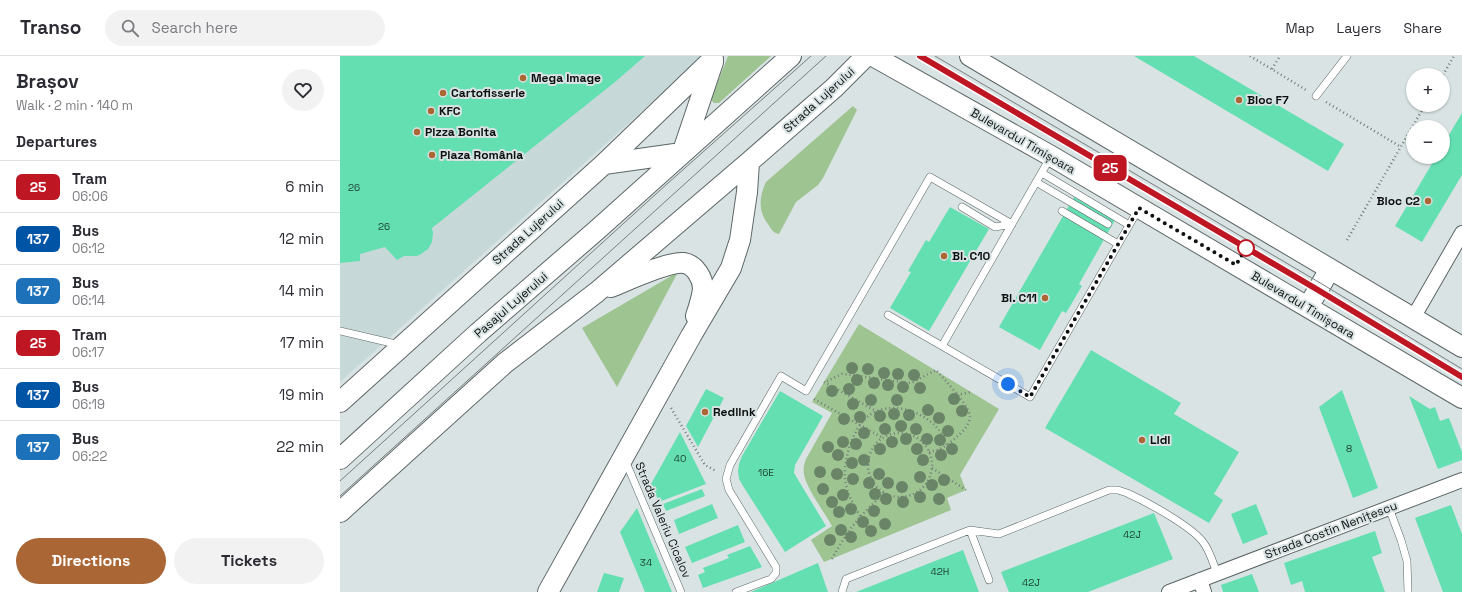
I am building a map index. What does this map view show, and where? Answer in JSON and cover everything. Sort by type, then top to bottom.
[{"type":"main road","points":[[604,164],[682,153],[791,56]]},
{"type":"main road","name":"Strada Lujerului","points":[[597,292],[834,88],[866,56]]},
{"type":"main road","name":"Bulevardul Timișoara","points":[[873,56],[1052,156],[1462,398]]},
{"type":"main road","points":[[970,56],[1462,347]]},
{"type":"main road","points":[[682,153],[714,58]]},
{"type":"main road","name":"Strada Lujerului","points":[[340,402],[604,164],[714,58]]},
{"type":"main road","name":"Pasajul Lujerului","points":[[340,459],[478,333],[598,229],[682,153]]},
{"type":"main road","points":[[548,592],[691,336],[726,277],[737,253],[747,192],[749,162]]},
{"type":"main road","points":[[340,512],[505,362],[597,292],[665,266],[676,263],[685,263],[694,268],[701,277],[703,288],[691,336]]},
{"type":"main road","points":[[1308,308],[1330,269]]},
{"type":"street","points":[[1413,318],[1462,233]]},
{"type":"street","name":"Strada Costin Nenițescu","points":[[1169,592],[1202,586],[1217,574],[1462,480]]},
{"type":"lane","points":[[1316,96],[1347,56]]},
{"type":"lane","points":[[942,346],[1052,156]]},
{"type":"lane","points":[[1042,173],[1129,225]]},
{"type":"lane","points":[[736,592],[770,579],[774,576],[776,567],[729,490],[726,475],[730,465],[781,376],[806,391],[930,177],[1012,224]]},
{"type":"lane","points":[[1036,182],[1108,224]]},
{"type":"lane","points":[[962,207],[995,226],[1012,224]]},
{"type":"lane","points":[[888,315],[1030,397],[1139,208]]},
{"type":"lane","points":[[1062,211],[1118,244]]},
{"type":"lane","points":[[340,331],[402,345]]},
{"type":"lane","name":"Strada Valeriu Cicalov","points":[[624,456],[681,592]]},
{"type":"lane","points":[[842,592],[846,579],[970,530],[999,534],[1109,490],[1118,490],[1137,497],[1190,530],[1203,541],[1208,549],[1217,574]]},
{"type":"lane","points":[[1389,508],[1401,540],[1407,562],[1408,592]]},
{"type":"lane","points":[[970,530],[989,580]]},
{"type":"path","points":[[1272,70],[1280,56]]},
{"type":"path","points":[[1446,68],[1454,56]]},
{"type":"path","points":[[1347,240],[1421,112]]},
{"type":"path","points":[[876,411],[824,382],[842,374],[908,383],[936,370],[969,411],[970,417],[968,423],[959,435],[947,445],[938,450],[929,452]]},
{"type":"path","points":[[661,391],[705,465],[726,475]]},
{"type":"path","points":[[957,395],[971,392]]},
{"type":"path","points":[[814,399],[883,438]]},
{"type":"path","points":[[860,516],[851,500],[847,488],[845,464],[850,443],[859,425],[876,411],[892,408],[910,410],[926,418],[939,429],[947,445]]},
{"type":"path","points":[[893,434],[904,434],[915,437],[924,443],[929,452],[932,468],[929,478],[923,487],[915,493],[905,496],[895,496],[885,493],[872,480],[869,470],[871,452],[876,444],[883,438],[893,434]]},
{"type":"path","points":[[932,468],[966,490]]},
{"type":"path","points":[[832,559],[842,539],[860,516],[885,493]]},
{"type":"shaded area","name":"Plaza România","points":[[340,56],[700,56],[697,62],[340,382]]},
{"type":"green space","points":[[728,56],[771,56],[719,103],[714,103],[711,99]]},
{"type":"green space","points":[[853,106],[857,110],[823,178],[818,185],[796,202],[779,234],[775,233],[762,214],[761,209],[761,198],[766,182]]},
{"type":"green space","points":[[678,272],[617,387],[582,328]]},
{"type":"green space","points":[[859,324],[999,409],[960,475],[966,490],[947,498],[951,510],[824,562],[811,540],[832,526],[805,480],[804,465],[832,413],[812,402]]},
{"type":"building","name":"Plaza România","points":[[340,56],[645,56],[615,82],[432,228],[432,242],[428,249],[421,254],[417,256],[404,256],[397,260],[385,247],[360,254],[360,261],[340,263]]},
{"type":"building","name":"Bloc F7","points":[[1134,56],[1194,56],[1344,144],[1328,171]]},
{"type":"building","name":"Bloc C2","points":[[1462,113],[1462,175],[1422,242],[1395,226],[1432,164],[1450,164],[1450,133]]},
{"type":"building","name":"Bl. C11","points":[[1074,197],[1115,220],[1079,284],[1082,286],[1066,313],[1062,311],[1040,350],[999,327]]},
{"type":"building","name":"Bl. C10","points":[[950,207],[989,229],[929,331],[890,308],[911,272],[908,271],[926,240],[929,242]]},
{"type":"building","name":"Lidl","points":[[1091,350],[1181,403],[1174,414],[1239,452],[1214,494],[1223,500],[1209,523],[1045,428]]},
{"type":"building","name":"Redlink","points":[[706,389],[724,398],[698,447],[686,426]]},
{"type":"building","points":[[1342,390],[1378,488],[1353,498],[1319,407]]},
{"type":"building","points":[[780,391],[823,416],[795,465],[794,473],[826,526],[785,552],[743,486],[739,479],[738,471],[742,456]]},
{"type":"building","points":[[1409,396],[1430,409],[1435,407],[1440,421],[1449,418],[1462,452],[1462,460],[1438,469]]},
{"type":"building","points":[[680,432],[706,484],[659,502],[651,484]]},
{"type":"building","points":[[702,489],[705,496],[666,511],[663,504]]},
{"type":"building","points":[[712,504],[718,518],[679,534],[674,520]]},
{"type":"building","points":[[1256,504],[1268,534],[1243,544],[1231,514]]},
{"type":"building","points":[[1451,505],[1462,534],[1462,592],[1443,592],[1415,518]]},
{"type":"building","points":[[637,508],[672,592],[645,592],[620,532]]},
{"type":"building","points":[[1154,513],[1173,559],[1088,592],[1009,592],[1001,572]]},
{"type":"building","points":[[738,525],[745,542],[692,563],[685,547]]},
{"type":"building","points":[[1375,531],[1382,553],[1372,557],[1385,592],[1305,592],[1302,581],[1291,585],[1284,563]]},
{"type":"building","points":[[750,546],[762,567],[703,588],[698,575],[705,572],[703,568],[729,558],[727,555]]},
{"type":"building","points":[[963,550],[979,592],[856,592]]},
{"type":"building","points":[[818,563],[828,592],[751,592]]},
{"type":"building","points":[[604,573],[624,578],[619,592],[597,592]]},
{"type":"building","points":[[1252,574],[1259,592],[1223,592],[1221,585]]},
{"type":"tram line","points":[[340,481],[667,184],[811,56]]},
{"type":"tram line","points":[[340,496],[826,56]]},
{"type":"tram line","points":[[920,56],[1318,290],[1462,377]]},
{"type":"tram line","name":"25","points":[[920,56],[1318,290],[1462,377]]},
{"type":"tram line","points":[[935,56],[1322,284],[1462,369]]},
{"type":"place","name":"Mega Image","points":[[523,78]]},
{"type":"place","name":"Cartofisserie","points":[[443,93]]},
{"type":"place","name":"Bloc F7","points":[[1239,100]]},
{"type":"place","name":"KFC","points":[[431,111]]},
{"type":"place","name":"Pizza Bonita","points":[[417,132]]},
{"type":"place","name":"Plaza România","points":[[432,155]]},
{"type":"place","name":"Bloc C2","points":[[1428,201]]},
{"type":"place","name":"Bl. C10","points":[[944,256]]},
{"type":"place","name":"Bl. C11","points":[[1045,298]]},
{"type":"place","name":"Redlink","points":[[705,412]]},
{"type":"place","name":"Lidl","points":[[1142,440]]},
{"type":"route","points":[[1008,384],[1030,397],[1139,208],[1236,265],[1246,248]]}]
